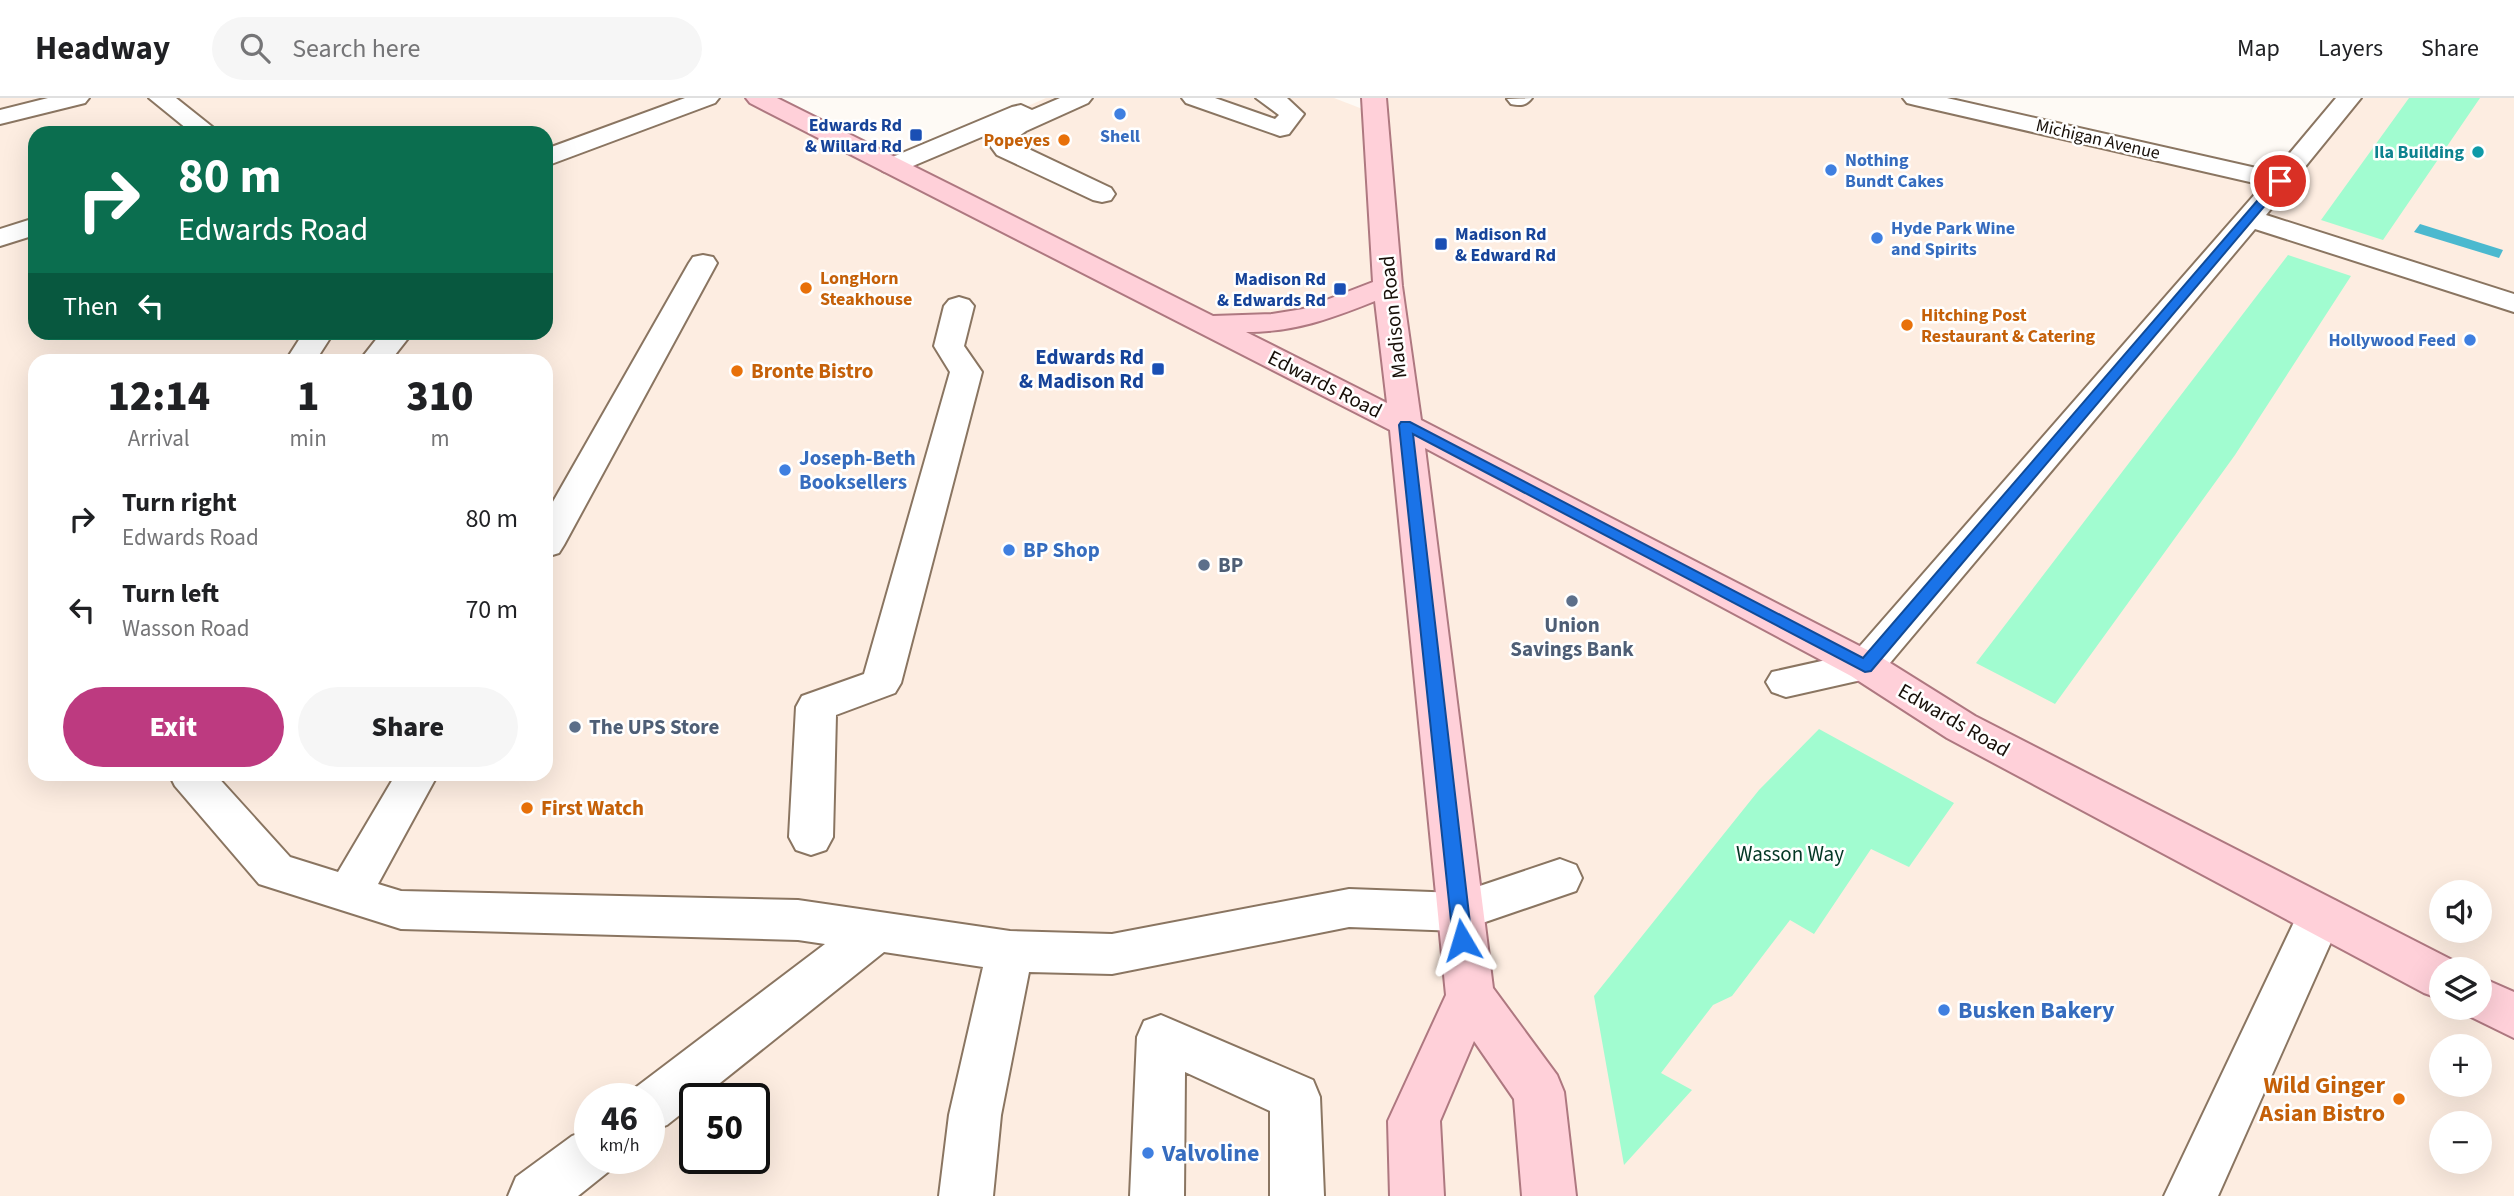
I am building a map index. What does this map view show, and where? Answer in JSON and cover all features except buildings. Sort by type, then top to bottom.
[{"type":"main road","name":"Edwards Road","points":[[758,98],[1406,425],[1865,666],[1961,727],[2429,972]]},
{"type":"main road","name":"Madison Road","points":[[1374,98],[1388,286],[1470,995],[1539,1092],[1549,1196]]},
{"type":"main road","points":[[1209,324],[1272,323],[1309,317],[1388,286]]},
{"type":"main road","points":[[1417,1196],[1414,1121],[1470,995]]},
{"type":"main road","points":[[2492,1004],[2514,1016]]},
{"type":"street","points":[[0,117],[77,98]]},
{"type":"street","points":[[161,98],[199,126]]},
{"type":"street","points":[[553,155],[707,98]]},
{"type":"street","points":[[892,166],[1055,98]]},
{"type":"street","points":[[1080,98],[1017,126],[998,140],[1006,150],[1102,194]]},
{"type":"street","points":[[1195,98],[1237,116],[1279,129],[1292,114],[1281,104],[1268,98]]},
{"type":"street","name":"Michigan Avenue","points":[[1915,98],[2280,181]]},
{"type":"street","points":[[1786,682],[1865,666],[2249,219],[2349,98]]},
{"type":"street","points":[[943,145],[967,156]]},
{"type":"street","points":[[991,168],[1074,208]]},
{"type":"street","points":[[2249,219],[2514,303]]},
{"type":"street","points":[[0,238],[28,228]]},
{"type":"street","points":[[553,531],[703,263]]},
{"type":"street","points":[[811,837],[816,707],[881,683],[966,372],[949,346],[959,306]]},
{"type":"street","points":[[380,354],[391,340]]},
{"type":"street","points":[[196,781],[275,871],[401,910],[797,920],[1010,951],[1112,954],[1349,908],[1459,912],[1560,878]]},
{"type":"street","points":[[349,894],[413,781]]},
{"type":"street","points":[[2191,1196],[2320,915]]},
{"type":"street","points":[[665,1096],[877,930]]},
{"type":"street","points":[[966,1196],[975,1115],[1010,951]]},
{"type":"street","points":[[1157,1196],[1161,1037],[1295,1097],[1297,1196]]},
{"type":"street","points":[[535,1196],[574,1166]]},
{"type":"shaded area","points":[[0,98],[758,98],[892,166],[1046,98],[1334,98],[1373,113],[1374,98],[1915,98],[2280,181],[2349,98],[2514,98],[2514,1196],[0,1196]]},
{"type":"green space","points":[[2409,98],[2480,98],[2383,240],[2321,220]]},
{"type":"green space","points":[[2288,255],[2351,276],[2235,455],[2055,704],[1976,663]]},
{"type":"green space","name":"Wasson Way","points":[[1819,729],[1954,803],[1909,867],[1871,849],[1814,934],[1790,920],[1732,996],[1713,1005],[1661,1073],[1692,1090],[1624,1165],[1594,996],[1759,790]]},
{"type":"water","points":[[2420,224],[2503,250],[2499,258],[2414,232]]},
{"type":"place","name":"Shell","points":[[1120,114]]},
{"type":"place","name":"Edwards Rd & Willard Rd","points":[[916,135]]},
{"type":"place","name":"Popeyes","points":[[1064,140]]},
{"type":"place","name":"Ila Building","points":[[2478,152]]},
{"type":"place","name":"Nothing Bundt Cakes","points":[[1831,170]]},
{"type":"place","name":"Hyde Park Wine and Spirits","points":[[1877,238]]},
{"type":"place","name":"Madison Rd & Edward Rd","points":[[1441,244]]},
{"type":"place","name":"LongHorn Steakhouse","points":[[806,288]]},
{"type":"place","name":"Madison Rd & Edwards Rd","points":[[1340,289]]},
{"type":"place","name":"Hitching Post Restaurant & Catering","points":[[1907,325]]},
{"type":"place","name":"Hollywood Feed","points":[[2470,340]]},
{"type":"place","name":"Edwards Rd & Madison Rd","points":[[1158,369]]},
{"type":"place","name":"Bronte Bistro","points":[[737,371]]},
{"type":"place","name":"Joseph-Beth Booksellers","points":[[785,470]]},
{"type":"place","name":"BP Shop","points":[[1009,550]]},
{"type":"place","name":"BP","points":[[1204,565]]},
{"type":"place","name":"Union Savings Bank","points":[[1572,601]]},
{"type":"place","name":"The UPS Store","points":[[575,727]]},
{"type":"place","name":"First Watch","points":[[527,808]]},
{"type":"place","name":"Busken Bakery","points":[[1944,1010]]},
{"type":"place","name":"Wild Ginger Asian Bistro","points":[[2399,1099]]},
{"type":"place","name":"Valvoline","points":[[1148,1153]]},
{"type":"route","points":[[1462,940],[1406,425],[1865,666],[2280,181]]}]
